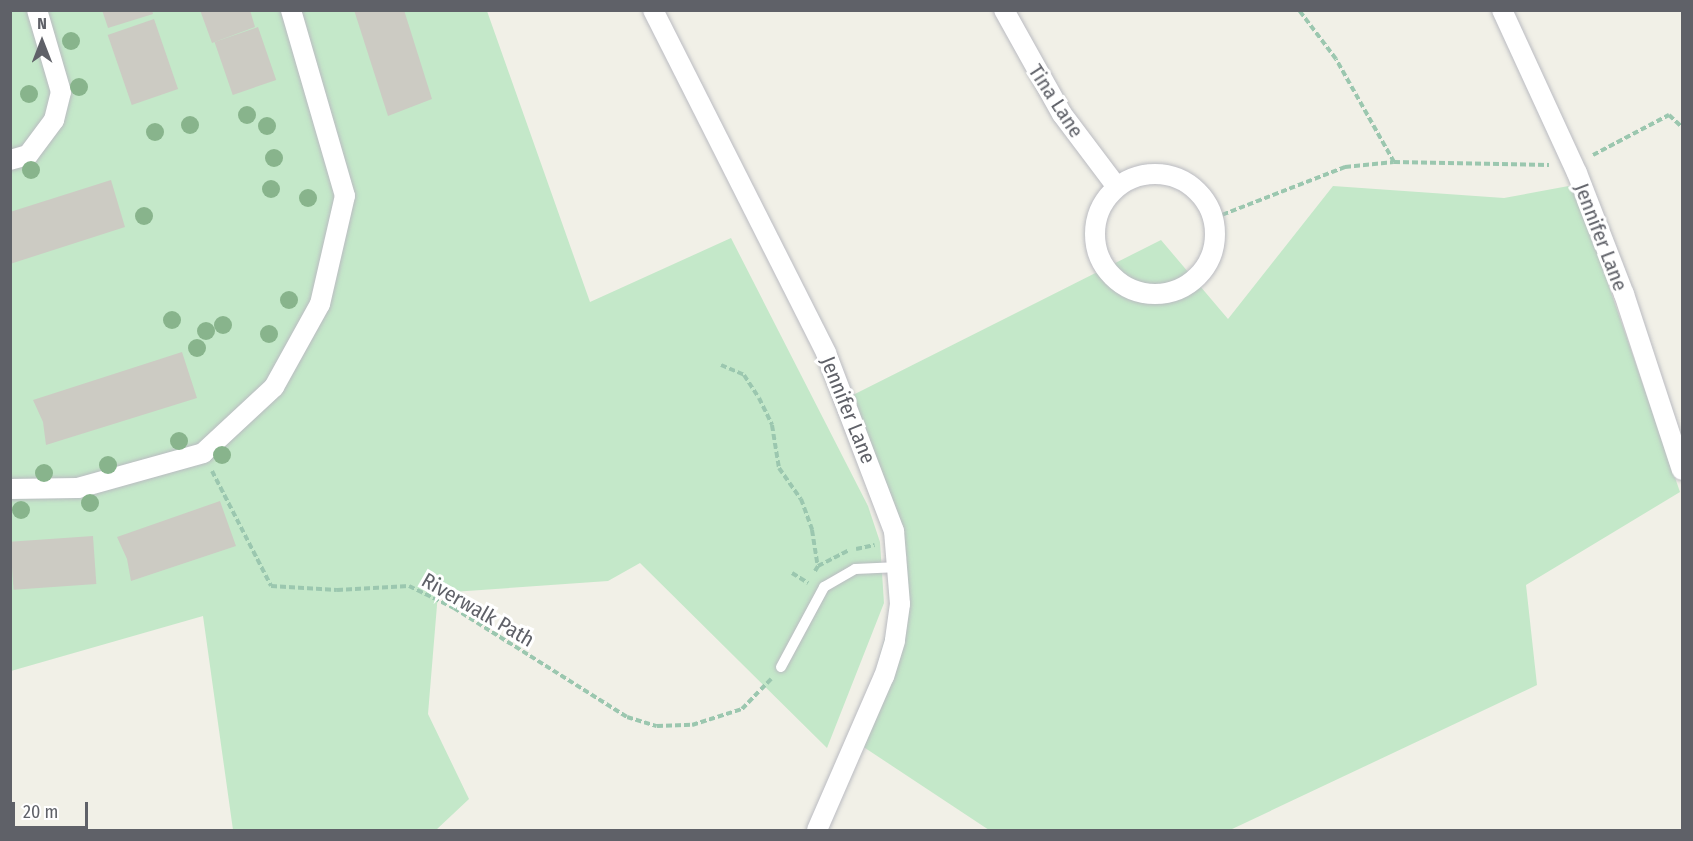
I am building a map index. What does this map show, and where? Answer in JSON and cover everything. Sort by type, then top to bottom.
[{"type":"street","points":[[10,160],[28,155],[54,120],[61,92],[37,10]]},
{"type":"street","points":[[10,489],[78,488],[203,453],[274,387],[320,304],[345,196],[291,10]]},
{"type":"street","name":"Jennifer Lane","points":[[652,10],[826,353],[883,496],[900,567],[900,604],[884,676],[817,831]]},
{"type":"street","name":"Tina Lane","points":[[1004,10],[1062,114],[1117,187]]},
{"type":"street","name":"Jennifer Lane","points":[[1502,10],[1573,165],[1627,304],[1683,470]]},
{"type":"street","points":[[1134,177],[1174,177],[1191,186],[1205,200],[1214,218],[1215,238],[1211,257],[1201,274],[1185,286],[1166,293],[1147,294],[1128,288],[1106,268],[1095,240],[1096,221],[1104,202],[1117,187],[1134,177]]},
{"type":"lane","points":[[781,667],[825,587],[855,569],[900,567]]},
{"type":"path","points":[[1299,10],[1336,59],[1394,162]]},
{"type":"path","points":[[1214,218],[1345,167],[1394,162],[1573,165],[1669,115],[1683,127]]},
{"type":"path","points":[[721,365],[744,375],[772,426],[779,468],[801,499],[812,530],[818,566],[808,583],[812,611]]},
{"type":"path","name":"Riverwalk Path","points":[[203,453],[271,586],[337,590],[409,586],[454,608],[627,717],[657,726],[692,725],[742,709],[781,667]]},
{"type":"path","points":[[792,573],[808,583]]},
{"type":"green space","points":[[11,11],[487,11],[590,302],[731,238],[868,506],[880,542],[884,603],[827,748],[640,563],[608,581],[438,593],[428,714],[469,799],[436,830],[233,830],[203,616],[11,671]]},
{"type":"green space","points":[[1574,185],[1680,492],[1526,585],[1537,685],[1230,830],[989,830],[856,742],[907,557],[837,403],[1161,240],[1228,319],[1333,186],[1504,198]]},
{"type":"building","points":[[102,10],[152,10],[153,14],[108,28]]},
{"type":"building","points":[[200,10],[250,10],[255,27],[212,43]]},
{"type":"building","points":[[354,10],[404,10],[432,99],[388,116]]},
{"type":"building","points":[[154,19],[178,89],[132,105],[108,35]]},
{"type":"building","points":[[258,27],[276,80],[233,95],[215,42]]},
{"type":"building","points":[[111,180],[125,227],[10,264],[10,212]]},
{"type":"building","points":[[182,352],[197,398],[46,445],[43,422],[33,400]]},
{"type":"building","points":[[220,501],[236,546],[131,581],[127,559],[117,537]]},
{"type":"building","points":[[93,536],[96,584],[14,590],[10,542]]}]
